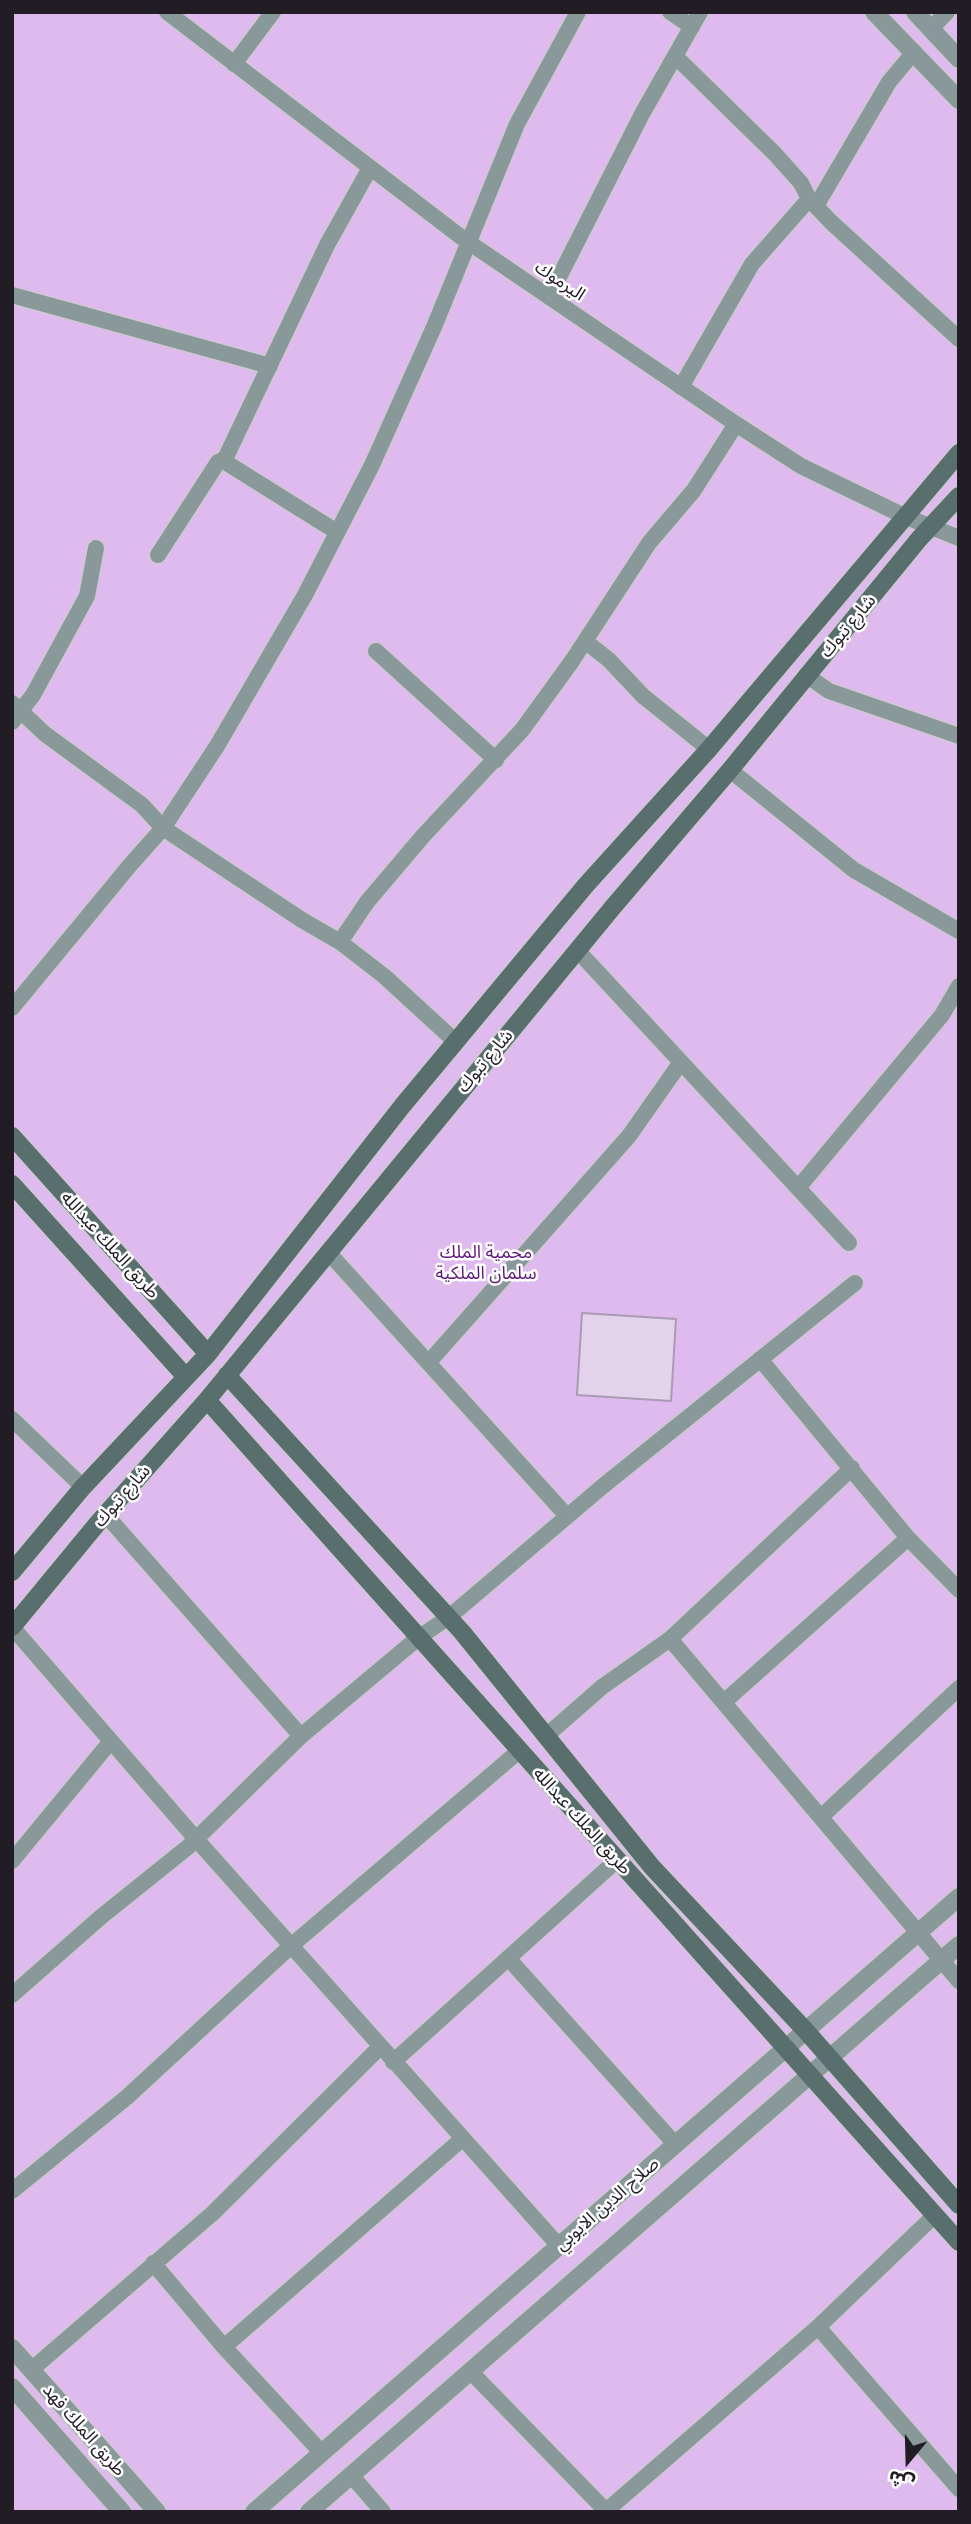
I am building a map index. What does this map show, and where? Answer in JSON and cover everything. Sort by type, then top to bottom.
[{"type":"main road","name":"شارع تبوك","points":[[12,1572],[83,1487],[208,1354],[403,1105],[586,886],[709,749],[959,453]]},
{"type":"main road","name":"شارع تبوك","points":[[12,1627],[106,1514],[207,1400],[806,675],[959,496]]},
{"type":"main road","name":"طريق الملك عبدالله","points":[[12,1136],[208,1354]]},
{"type":"main road","name":"طريق الملك عبدالله","points":[[12,1184],[186,1377]]},
{"type":"main road","name":"طريق الملك عبدالله","points":[[227,1375],[449,1617],[652,1867],[806,2031],[959,2205]]},
{"type":"main road","name":"طريق الملك عبدالله","points":[[207,1400],[959,2242]]},
{"type":"street","name":"اليرموك","points":[[167,12],[468,242],[736,425],[801,466],[904,516],[959,538]]},
{"type":"street","points":[[234,64],[274,12]]},
{"type":"street","points":[[12,1008],[163,828],[223,735],[305,595],[372,465],[434,327],[517,124],[578,12]]},
{"type":"street","points":[[549,298],[636,125],[696,20],[670,12]]},
{"type":"street","points":[[874,12],[959,100]]},
{"type":"street","points":[[915,12],[959,59]]},
{"type":"street","points":[[931,29],[947,12]]},
{"type":"street","points":[[681,387],[752,264],[813,203],[889,82],[914,52]]},
{"type":"street","points":[[675,56],[775,154],[802,183],[813,203],[858,248],[959,339]]},
{"type":"street","points":[[158,555],[218,462],[225,459],[327,245],[370,168]]},
{"type":"street","points":[[12,295],[270,366]]},
{"type":"street","points":[[340,942],[367,902],[423,836],[522,730],[585,641],[649,543],[694,490],[736,425]]},
{"type":"street","points":[[222,460],[337,532]]},
{"type":"street","points":[[96,548],[86,596],[33,695],[15,712],[142,805],[163,828],[340,942],[384,976],[456,1042]]},
{"type":"street","points":[[585,641],[609,660],[643,696],[709,749]]},
{"type":"street","points":[[376,652],[496,760]]},
{"type":"street","points":[[806,675],[829,691],[959,736]]},
{"type":"street","points":[[730,770],[854,870],[959,932]]},
{"type":"street","points":[[578,950],[849,1243]]},
{"type":"street","points":[[798,1188],[942,1015],[959,986]]},
{"type":"street","points":[[429,1362],[629,1136],[681,1062]]},
{"type":"street","points":[[328,1252],[567,1516]]},
{"type":"street","points":[[12,1995],[196,1839],[301,1736],[855,1283]]},
{"type":"street","points":[[760,1359],[908,1538],[959,1590]]},
{"type":"street","points":[[12,1419],[83,1487]]},
{"type":"street","points":[[546,1736],[602,1688],[670,1639],[852,1468]]},
{"type":"street","points":[[106,1514],[301,1736]]},
{"type":"street","points":[[724,1702],[908,1538]]},
{"type":"street","points":[[12,1627],[393,2062],[559,2246]]},
{"type":"street","points":[[670,1639],[959,1981]]},
{"type":"street","points":[[821,1817],[959,1688]]},
{"type":"street","points":[[12,1861],[111,1741]]},
{"type":"street","points":[[12,2191],[127,2097],[292,1945],[519,1751]]},
{"type":"street","points":[[393,2062],[617,1860]]},
{"type":"street","name":"صلاح الدين الايوبي","points":[[254,2512],[959,1897]]},
{"type":"street","name":"صلاح الدين الايوبي","points":[[309,2512],[959,1945]]},
{"type":"street","points":[[508,1958],[676,2144]]},
{"type":"street","points":[[31,2370],[213,2213],[380,2047]]},
{"type":"street","points":[[224,2347],[462,2139]]},
{"type":"street","points":[[470,2371],[607,2511],[818,2327],[935,2215]]},
{"type":"street","points":[[152,2263],[224,2347],[322,2453]]},
{"type":"street","points":[[818,2327],[959,2489]]},
{"type":"street","name":"طريق الملك فهد","points":[[12,2348],[157,2512]]},
{"type":"street","name":"طريق الملك فهد","points":[[12,2387],[122,2512]]},
{"type":"street","points":[[351,2475],[383,2512]]},
{"type":"green space","name":"محمية الملك سلمان الملكية","points":[[12,12],[959,12],[959,2512],[12,2512]]},
{"type":"building","points":[[582,1313],[676,1319],[671,1401],[577,1395]]}]
